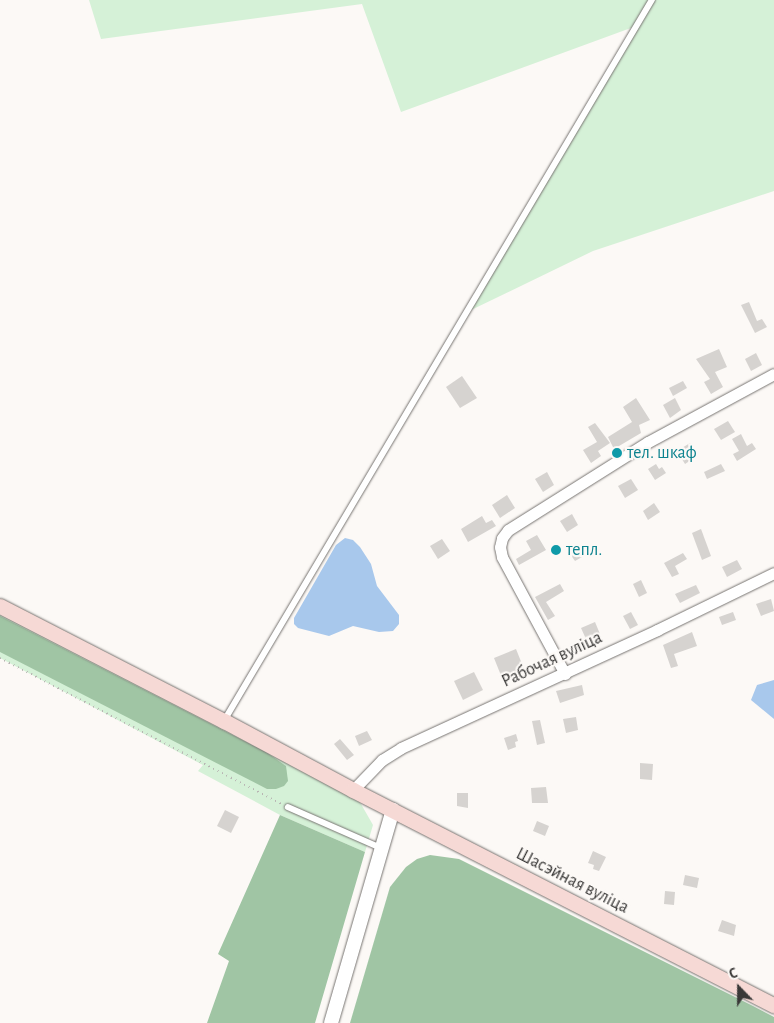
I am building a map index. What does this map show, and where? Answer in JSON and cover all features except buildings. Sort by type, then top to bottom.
[{"type":"main road","name":"Шасэйная вуліца","points":[[0,606],[224,720],[353,790],[774,1006]]},
{"type":"street","points":[[565,674],[502,557],[500,547],[502,538],[508,530],[648,442],[774,374]]},
{"type":"street","name":"Рабочая вуліца","points":[[353,790],[374,767],[401,748],[565,674],[774,573]]},
{"type":"street","points":[[331,1023],[393,810]]},
{"type":"lane","points":[[224,720],[652,0]]},
{"type":"lane","points":[[288,807],[381,848]]},
{"type":"path","points":[[0,658],[288,807]]},
{"type":"green space","points":[[89,0],[774,0],[774,191],[593,251],[469,311],[639,25],[401,112],[362,4],[101,39]]},
{"type":"green space","points":[[0,606],[353,790],[373,825],[365,852],[280,815],[198,771],[203,765],[0,658]]},
{"type":"green space","points":[[0,616],[266,752],[286,766],[288,781],[284,786],[276,789],[267,789],[0,652]]},
{"type":"green space","points":[[280,815],[365,852],[315,1023],[207,1023],[229,961],[218,954]]},
{"type":"green space","points":[[430,855],[459,859],[753,1006],[774,1017],[774,1023],[350,1023],[390,887],[406,867],[417,859]]},
{"type":"water","points":[[345,538],[353,540],[360,547],[371,564],[377,586],[399,615],[399,624],[393,631],[379,632],[353,626],[329,636],[298,628],[294,624],[294,618],[336,545]]},
{"type":"water","points":[[774,680],[774,719],[751,700],[757,685]]},
{"type":"place","name":"тел. шкаф","points":[[617,453]]},
{"type":"place","name":"тепл.","points":[[556,550]]}]
